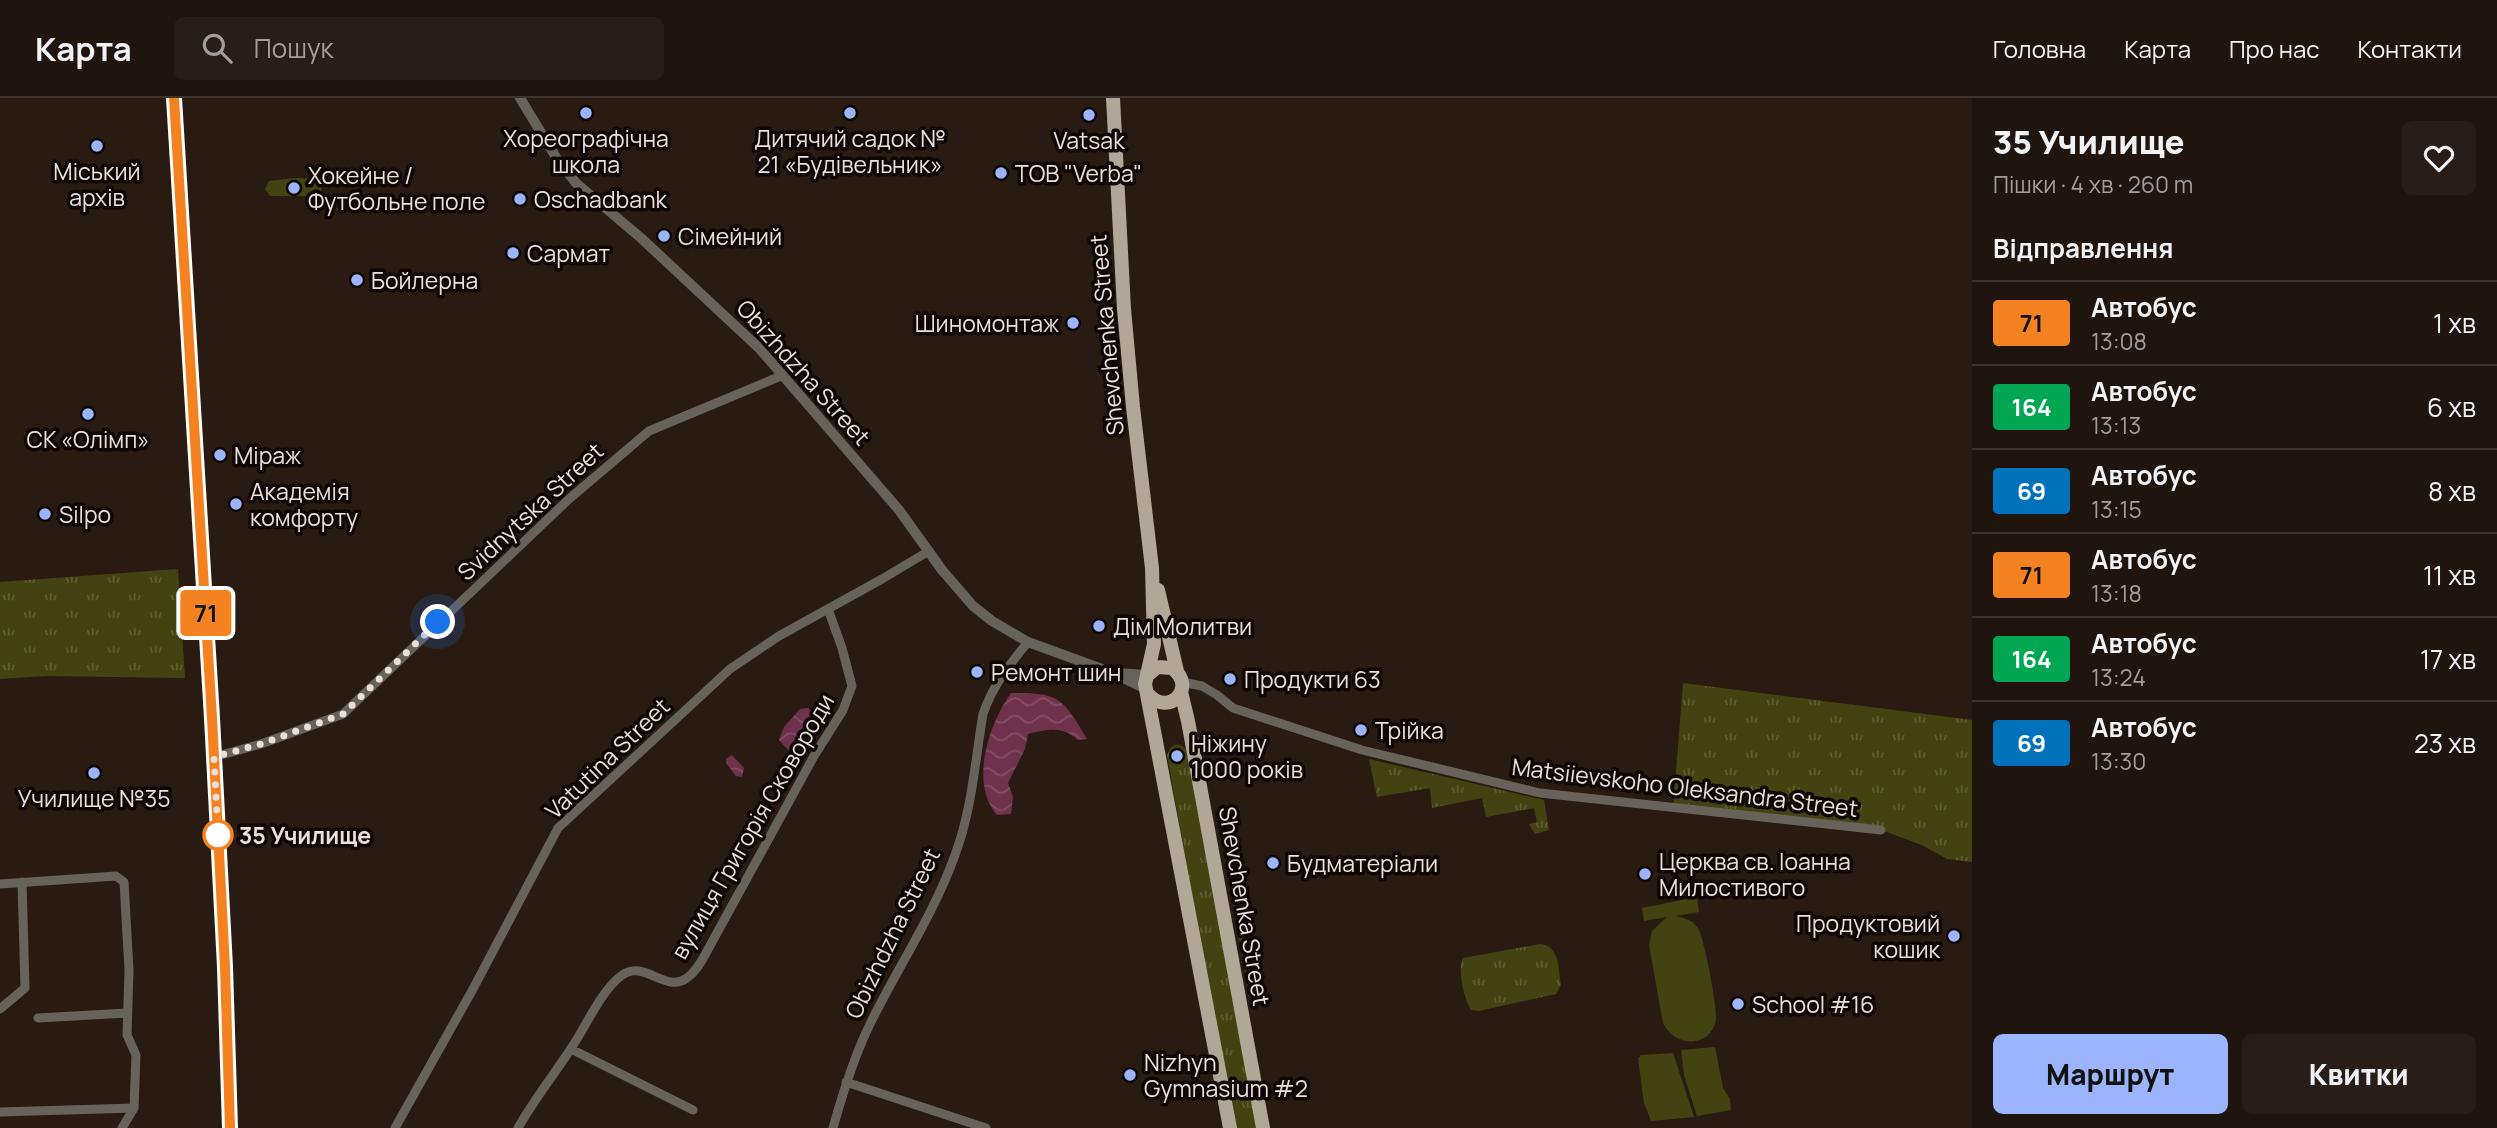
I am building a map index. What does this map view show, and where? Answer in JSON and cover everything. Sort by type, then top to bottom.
[{"type":"main road","name":"Shevchenka Street","points":[[1113,98],[1132,407],[1152,568],[1154,644],[1148,683],[1230,1128]]},
{"type":"main road","name":"Shevchenka Street","points":[[1152,568],[1188,721],[1263,1128]]},
{"type":"main road","points":[[1162,666],[1180,684],[1174,700],[1165,703],[1155,701],[1148,683],[1162,666]]},
{"type":"street","points":[[174,98],[214,757],[230,1128]]},
{"type":"street","name":"Obizhdzha Street","points":[[520,98],[576,183],[759,348],[899,510],[961,594],[973,606],[992,621],[1028,642],[1148,683]]},
{"type":"street","name":"Svidnytska Street","points":[[214,757],[261,744],[343,714],[569,499],[649,431],[781,376]]},
{"type":"street","name":"Vatutina Street","points":[[395,1128],[558,828],[730,669],[779,636],[929,551]]},
{"type":"street","name":"вулиця Григорія Сковороди","points":[[518,1128],[608,990],[622,975],[635,970],[644,971],[667,981],[680,982],[695,971],[716,936],[814,756],[844,710],[852,686],[828,610]]},
{"type":"street","name":"Obizhdzha Street","points":[[833,1128],[846,1082],[872,1021],[954,859],[967,812],[987,701],[1002,673],[1028,642]]},
{"type":"street","name":"Matsiievskoho Oleksandra Street","points":[[1180,684],[1194,693],[1207,690],[1233,708],[1362,750],[1540,793],[1881,830]]},
{"type":"street","points":[[0,884],[116,876],[124,882],[129,970],[127,1035],[136,1055],[134,1108],[122,1128]]},
{"type":"street","points":[[0,1009],[25,988],[22,882]]},
{"type":"street","points":[[38,1018],[127,1013]]},
{"type":"street","points":[[571,1049],[693,1110]]},
{"type":"street","points":[[846,1082],[986,1128]]},
{"type":"street","points":[[0,1112],[134,1108]]},
{"type":"green space","name":"Хокейне / Футбольне поле","points":[[319,179],[322,183],[321,192],[305,196],[270,196],[265,189],[269,181]]},
{"type":"green space","points":[[178,569],[185,678],[46,676],[0,679],[0,582]]},
{"type":"green space","points":[[1683,683],[1972,720],[1972,862],[1947,859],[1922,845],[1881,830],[1673,809]]},
{"type":"green space","points":[[1175,745],[1188,751],[1256,1128],[1234,1128],[1167,755]]},
{"type":"green space","points":[[1369,759],[1544,800],[1549,830],[1535,834],[1529,824],[1537,822],[1534,808],[1486,817],[1482,798],[1432,808],[1430,788],[1377,797]]},
{"type":"green space","points":[[1240,888],[1258,985],[1248,986],[1230,890]]},
{"type":"green space","points":[[1697,897],[1699,912],[1675,916],[1694,923],[1701,934],[1713,989],[1716,1020],[1707,1036],[1691,1041],[1675,1037],[1663,1023],[1649,945],[1652,931],[1667,917],[1644,921],[1642,908]]},
{"type":"green space","points":[[1547,945],[1557,959],[1561,985],[1556,994],[1479,1011],[1471,1010],[1462,984],[1463,958]]},
{"type":"green space","points":[[1715,1047],[1723,1088],[1730,1099],[1731,1110],[1697,1116],[1684,1075],[1681,1050]]},
{"type":"green space","points":[[1673,1053],[1694,1117],[1651,1121],[1644,1103],[1638,1058],[1641,1055]]},
{"type":"water","points":[[1011,693],[1040,694],[1058,700],[1072,714],[1087,739],[1078,740],[1066,732],[1054,730],[1028,734],[1025,749],[1008,783],[1013,797],[1011,814],[997,815],[984,787],[983,771],[990,737]]},
{"type":"water","points":[[808,708],[813,713],[788,750],[779,740],[784,727],[800,709]]},
{"type":"water","points":[[732,755],[744,768],[742,777],[736,776],[726,763],[726,759]]},
{"type":"bus line","name":"71","points":[[174,98],[212,718],[230,1128]]},
{"type":"place","name":"Хореографічна школа","points":[[586,113]]},
{"type":"place","name":"Дитячий садок № 21 «Будівельник»","points":[[850,113]]},
{"type":"place","name":"Vatsak","points":[[1089,115]]},
{"type":"place","name":"Міський архів","points":[[97,146]]},
{"type":"place","name":"ТОВ \"Verba\"","points":[[1001,173]]},
{"type":"place","name":"Хокейне / Футбольне поле","points":[[294,188]]},
{"type":"place","name":"Oschadbank","points":[[520,199]]},
{"type":"place","name":"Сімейний","points":[[664,236]]},
{"type":"place","name":"Сармат","points":[[513,253]]},
{"type":"place","name":"Бойлерна","points":[[357,280]]},
{"type":"place","name":"Шиномонтаж","points":[[1073,323]]},
{"type":"place","name":"СК «Олімп»","points":[[88,414]]},
{"type":"place","name":"Міраж","points":[[220,455]]},
{"type":"place","name":"Академія комфорту","points":[[236,504]]},
{"type":"place","name":"Silpo","points":[[45,514]]},
{"type":"place","name":"Дім Молитви","points":[[1099,626]]},
{"type":"place","name":"Ремонт шин","points":[[977,672]]},
{"type":"place","name":"Продукти 63","points":[[1230,679]]},
{"type":"place","name":"Трійка","points":[[1361,730]]},
{"type":"place","name":"Ніжину 1000 років","points":[[1177,756]]},
{"type":"place","name":"Училище №35","points":[[94,773]]},
{"type":"place","name":"35 Училище","points":[[218,835]]},
{"type":"place","name":"Будматеріали","points":[[1273,863]]},
{"type":"place","name":"Церква св. Іоанна Милостивого","points":[[1645,874]]},
{"type":"place","name":"Продуктовий кошик","points":[[1954,936]]},
{"type":"place","name":"School #16","points":[[1738,1004]]},
{"type":"place","name":"Nizhyn Gymnasium #2","points":[[1130,1075]]},
{"type":"route","points":[[218,835],[214,757],[261,744],[343,714],[438,622]]}]
